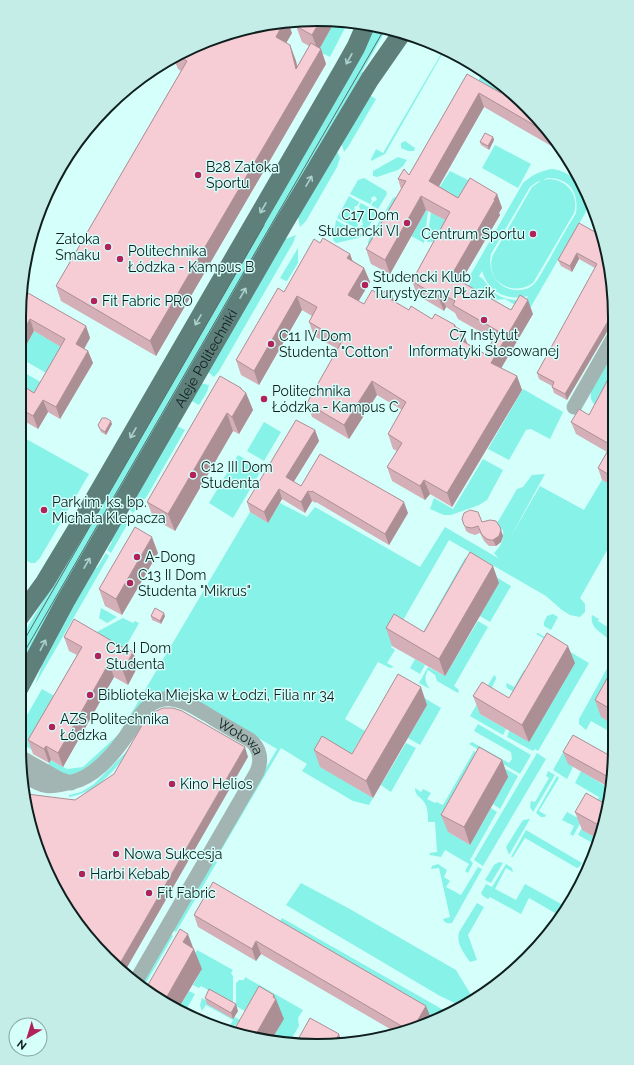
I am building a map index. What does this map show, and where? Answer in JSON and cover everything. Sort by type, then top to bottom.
[{"type":"main road","name":"Aleje Politechniki","points":[[26,608],[45,582],[76,531],[343,70],[363,30]]},
{"type":"main road","name":"Aleje Politechniki","points":[[26,675],[68,597],[288,216],[370,78],[399,38]]},
{"type":"street","points":[[574,407],[608,347]]},
{"type":"street","name":"Wołowa","points":[[28,777],[44,786],[52,787],[62,786],[84,778],[96,770],[119,746],[143,710],[163,699],[172,699],[189,704],[250,740],[256,746],[260,764],[255,776],[138,977]]},
{"type":"street","points":[[27,761],[59,779],[71,783]]},
{"type":"shaded area","points":[[332,27],[345,27],[330,57],[318,51]]},
{"type":"shaded area","points":[[370,31],[384,34],[362,72],[365,74],[31,656],[26,653],[26,629],[66,563]]},
{"type":"shaded area","points":[[442,54],[385,154],[371,161],[376,149],[383,153]]},
{"type":"shaded area","points":[[481,76],[510,99],[505,106],[474,88]]},
{"type":"shaded area","points":[[369,95],[376,99],[344,152],[342,145],[343,139]]},
{"type":"shaded area","points":[[405,141],[415,148],[414,151],[408,151],[401,148],[401,143]]},
{"type":"shaded area","points":[[495,145],[531,164],[518,188],[482,168]]},
{"type":"shaded area","points":[[337,151],[340,158],[337,167],[306,221],[300,227],[298,217]]},
{"type":"shaded area","points":[[398,157],[407,160],[398,170],[377,177],[373,176],[373,171]]},
{"type":"shaded area","points":[[552,169],[568,174],[578,188],[587,209],[529,310],[522,306],[528,296],[513,297],[500,294],[489,285],[482,271],[479,276],[494,293],[511,300],[520,300],[519,307],[505,299],[492,300],[468,287],[471,281],[468,279],[523,183],[540,172]],"holes":[[[548,178],[562,181],[567,184],[574,193],[577,206],[576,213],[535,283],[522,290],[512,290],[503,286],[496,280],[492,273],[490,262],[491,254],[530,187],[537,182]]]},
{"type":"shaded area","points":[[450,171],[470,181],[463,210],[435,194]]},
{"type":"shaded area","points":[[364,178],[386,191],[387,194],[378,209],[371,205],[377,200],[375,196],[371,198],[372,201],[370,204],[350,194],[358,180]]},
{"type":"shaded area","name":"Centrum Sportu","points":[[542,180],[557,180],[571,190],[575,201],[574,213],[533,283],[525,287],[508,287],[501,284],[492,272],[491,264],[493,255],[532,187]]},
{"type":"shaded area","points":[[402,195],[407,199],[370,263],[369,239],[393,198]]},
{"type":"shaded area","points":[[349,196],[359,202],[358,205],[354,207],[355,211],[360,209],[359,206],[361,203],[377,212],[365,233],[358,229],[363,225],[362,220],[357,221],[358,225],[356,228],[337,218]]},
{"type":"shaded area","points":[[426,210],[428,211],[424,243],[411,236]]},
{"type":"shaded area","points":[[431,212],[455,226],[446,241],[427,242]]},
{"type":"shaded area","points":[[336,220],[346,226],[344,229],[340,230],[342,235],[347,234],[346,230],[348,227],[363,235],[358,238],[336,243],[333,240]]},
{"type":"shaded area","points":[[296,235],[293,243],[219,371],[214,377],[207,371],[283,240]]},
{"type":"shaded area","points":[[298,248],[298,263],[286,281],[280,278]]},
{"type":"shaded area","points":[[34,331],[70,352],[55,378],[26,361],[26,346]]},
{"type":"shaded area","points":[[606,365],[608,366],[608,381],[596,406],[592,401],[591,391]]},
{"type":"shaded area","points":[[26,374],[49,387],[39,405],[26,397]]},
{"type":"shaded area","points":[[200,383],[209,385],[207,392],[199,405],[190,400]]},
{"type":"shaded area","points":[[523,389],[563,412],[550,439],[531,429],[526,430],[509,460],[488,449]]},
{"type":"shaded area","points":[[264,422],[281,432],[264,461],[247,451]]},
{"type":"shaded area","points":[[175,425],[185,430],[147,496],[133,513],[129,509]]},
{"type":"shaded area","name":"Park im. ks. bp. Michała Klepacza","points":[[26,439],[89,474],[40,558],[35,563],[26,560]]},
{"type":"shaded area","points":[[238,455],[262,469],[233,518],[209,503]]},
{"type":"shaded area","points":[[483,459],[503,470],[487,500],[479,505],[451,515],[444,515],[430,509],[434,498],[453,509]]},
{"type":"shaded area","points":[[545,474],[510,538],[540,486],[584,510],[602,480],[608,484],[608,549],[580,598],[585,604],[585,612],[580,617],[570,615],[546,596],[449,540],[402,622],[422,634],[465,558],[511,586],[490,622],[480,616],[430,649],[400,632],[391,647],[395,650],[387,663],[394,667],[390,668],[378,662],[345,719],[365,731],[354,749],[357,751],[401,684],[441,708],[420,745],[408,738],[427,705],[358,771],[321,767],[373,798],[369,805],[353,801],[302,771],[307,764],[281,748],[215,861],[217,862],[176,932],[174,931],[171,934],[173,936],[146,983],[142,981],[277,749],[192,699],[153,695],[143,701],[123,731],[90,767],[70,776],[46,768],[51,760],[67,769],[83,767],[119,734],[250,512],[268,523],[280,503],[307,517],[315,507],[420,567],[445,527],[498,558],[494,553],[502,543],[503,530],[496,525],[517,489],[523,487],[532,475]]},
{"type":"shaded area","points":[[121,522],[128,523],[111,553],[107,550],[112,542],[108,540]]},
{"type":"shaded area","points":[[106,553],[109,556],[35,685],[42,665],[94,566],[97,568]]},
{"type":"shaded area","points":[[101,608],[117,617],[107,623],[99,618]]},
{"type":"shaded area","points":[[553,614],[558,617],[551,630],[544,626],[544,622],[547,616]]},
{"type":"shaded area","points":[[592,615],[608,627],[608,639],[593,626]]},
{"type":"shaded area","points":[[123,618],[133,623],[135,621],[139,623],[121,655],[91,635]]},
{"type":"shaded area","points":[[478,621],[488,627],[454,686],[459,690],[458,693],[437,681],[435,675],[428,670],[426,680],[430,689],[419,683],[428,667],[445,676]]},
{"type":"shaded area","points":[[538,633],[589,663],[538,751],[535,749],[533,751],[507,737],[545,639],[536,634]]},
{"type":"shaded area","points":[[415,659],[425,665],[420,674],[410,668]]},
{"type":"shaded area","points":[[608,667],[608,731],[591,721],[586,730],[579,724],[579,719]]},
{"type":"shaded area","points":[[524,670],[538,678],[516,716],[480,714],[506,729],[503,735],[470,716],[494,675],[496,679],[490,691],[513,705],[519,695],[507,688],[506,685],[507,683],[514,687]]},
{"type":"shaded area","points":[[42,689],[63,701],[34,751],[26,746],[26,717]]},
{"type":"shaded area","points":[[478,724],[531,755],[520,774],[469,744],[472,742],[509,763],[512,759],[511,752],[474,731]]},
{"type":"shaded area","points":[[582,739],[568,763],[573,767],[567,779],[553,770],[569,742]]},
{"type":"shaded area","points":[[406,743],[416,748],[391,792],[381,785]]},
{"type":"shaded area","points":[[129,749],[118,765],[104,780],[88,791],[69,797],[69,795],[81,792],[94,784]]},
{"type":"shaded area","points":[[474,751],[518,776],[500,809],[493,804],[448,832],[470,845],[491,808],[497,812],[470,860],[473,863],[468,873],[465,871],[469,864],[445,850],[441,857],[430,855],[429,853],[437,852],[435,822],[428,822],[426,807],[423,800],[416,793],[415,788],[421,792],[423,789],[431,793],[427,799],[443,805]]},
{"type":"shaded area","points":[[537,753],[546,759],[483,866],[474,860]]},
{"type":"shaded area","points":[[548,771],[555,775],[533,812],[530,807],[531,801],[535,802],[549,778],[546,776]]},
{"type":"shaded area","points":[[581,771],[606,786],[600,814],[592,810],[599,797],[575,783]]},
{"type":"shaded area","points":[[557,776],[559,778],[539,811],[546,815],[545,817],[541,817],[536,813]]},
{"type":"shaded area","points":[[591,796],[595,798],[573,836],[570,834],[574,826],[562,820],[567,812],[578,818]]},
{"type":"shaded area","points":[[530,819],[509,855],[506,847],[523,820]]},
{"type":"shaded area","points":[[581,829],[594,837],[593,843],[578,835]]},
{"type":"shaded area","points":[[526,830],[582,863],[577,868],[525,838],[513,857],[511,857]]},
{"type":"shaded area","points":[[499,862],[503,863],[491,883],[485,880],[494,865]]},
{"type":"shaded area","points":[[438,864],[447,870],[444,877],[450,881],[446,887],[461,895],[478,867],[482,869],[452,923],[446,923],[443,919],[450,917],[439,868],[431,869],[432,866]]},
{"type":"shaded area","points":[[506,864],[512,868],[513,872],[506,868],[495,889],[516,900],[525,884],[562,905],[556,914],[529,898],[521,914],[490,897],[488,899],[483,896],[481,893],[486,884],[492,887]]},
{"type":"shaded area","points":[[301,883],[348,908],[456,970],[471,995],[456,1003],[440,996],[286,905]]},
{"type":"shaded area","points":[[477,903],[484,907],[468,935],[477,960],[470,962],[461,948],[458,936]]},
{"type":"shaded area","points":[[282,918],[444,1010],[429,1017],[276,928]]},
{"type":"shaded area","points":[[197,950],[233,970],[231,973],[233,976],[233,1004],[201,986],[199,988],[193,985],[202,969],[163,995],[157,991],[177,958],[193,958]]},
{"type":"shaded area","points":[[245,977],[303,1010],[298,1018],[299,1026],[292,1038],[274,1036],[283,1019],[252,1015],[236,1006],[236,983],[239,980],[244,980]]},
{"type":"shaded area","points":[[189,991],[195,994],[187,1008],[180,1005]]},
{"type":"shaded area","points":[[202,998],[240,1020],[235,1026],[230,1026],[233,1020],[206,1005],[202,1011],[200,1005]]},
{"type":"building","points":[[317,26],[312,35],[298,27]]},
{"type":"building","name":"B28 Zatoka Sportu","points":[[279,28],[281,28],[276,37],[290,45],[296,69],[311,43],[321,49],[150,341],[56,286],[187,61],[183,59],[223,41]]},
{"type":"building","points":[[467,74],[502,92],[523,111],[538,127],[479,93],[429,181],[458,198],[470,178],[497,194],[451,276],[511,310],[520,295],[528,300],[491,363],[517,376],[447,493],[424,480],[420,486],[387,467],[402,443],[388,434],[406,402],[372,381],[344,425],[307,403],[342,341],[309,322],[317,307],[297,296],[254,371],[236,360],[278,288],[284,292],[314,239],[320,243],[323,238],[350,254],[347,258],[364,268],[348,295],[364,304],[372,290],[382,296],[384,291],[392,295],[390,299],[409,310],[411,306],[432,319],[435,314],[455,325],[454,326],[463,331],[459,339],[485,354],[498,331],[453,305],[455,301],[440,293],[438,297],[412,281],[450,212],[421,196],[385,260],[366,249],[406,181],[398,179],[404,169],[409,175]]},
{"type":"building","points":[[485,133],[493,137],[488,146],[480,142]]},
{"type":"building","points":[[579,223],[595,232],[606,279],[608,317],[608,321],[565,394],[552,387],[554,382],[537,373],[597,264],[577,253],[570,266],[558,260]]},
{"type":"building","points":[[27,293],[86,326],[76,344],[88,351],[56,407],[43,400],[33,416],[26,412],[26,388],[34,393],[65,339],[30,319],[26,326]]},
{"type":"building","points":[[220,376],[241,388],[246,393],[232,417],[227,413],[168,514],[147,502]]},
{"type":"building","points":[[608,379],[608,443],[571,422],[579,409],[589,415]]},
{"type":"building","points":[[102,418],[106,418],[111,421],[105,432],[100,429],[98,425]]},
{"type":"building","points":[[296,420],[315,430],[286,477],[301,486],[320,454],[404,502],[385,534],[312,491],[308,491],[301,502],[279,489],[264,512],[247,502]]},
{"type":"building","points":[[608,450],[608,474],[598,468]]},
{"type":"building","points":[[470,510],[478,512],[482,522],[490,520],[496,521],[501,530],[499,536],[493,540],[490,540],[482,535],[478,526],[472,528],[466,527],[462,519],[464,513]]},
{"type":"building","points":[[135,527],[152,537],[116,599],[99,589]]},
{"type":"building","points":[[470,552],[493,566],[439,659],[386,628],[394,614],[424,632]]},
{"type":"building","points":[[155,608],[164,613],[160,621],[151,616]]},
{"type":"building","points":[[74,619],[133,652],[123,671],[109,663],[58,753],[46,746],[44,749],[28,740],[82,647],[64,637]]},
{"type":"building","points":[[547,633],[568,646],[522,725],[473,696],[482,682],[509,698]]},
{"type":"building","points":[[398,674],[421,687],[366,781],[314,750],[322,736],[352,754]]},
{"type":"building","points":[[608,677],[608,708],[595,700]]},
{"type":"building","name":"Nowa Sukcesja","points":[[163,708],[173,708],[182,711],[245,747],[120,963],[98,940],[75,910],[65,894],[41,842],[30,794],[75,800],[114,774],[145,720],[154,712]]},
{"type":"building","points":[[573,735],[608,754],[607,776],[563,752]]},
{"type":"building","points":[[479,747],[502,760],[464,827],[441,815]]},
{"type":"building","points":[[586,793],[603,802],[598,825],[575,812]]},
{"type":"building","points":[[213,882],[426,1006],[417,1022],[402,1026],[256,941],[252,949],[194,915]]},
{"type":"building","points":[[180,929],[188,934],[183,942],[194,949],[167,997],[148,985]]},
{"type":"building","points":[[259,986],[274,995],[273,997],[276,999],[257,1032],[236,1027]]},
{"type":"building","points":[[209,989],[236,1004],[231,1013],[205,998]]},
{"type":"building","points":[[310,1018],[339,1034],[337,1038],[299,1038]]},
{"type":"tram line","points":[[26,649],[382,34]]},
{"type":"tram line","points":[[26,637],[264,225]]},
{"type":"place","name":"B28 Zatoka Sportu","points":[[198,175]]},
{"type":"place","name":"C17 Dom Studencki VI","points":[[407,223]]},
{"type":"place","name":"Centrum Sportu","points":[[533,234]]},
{"type":"place","name":"Zatoka Smaku","points":[[108,247]]},
{"type":"place","name":"Politechnika Łódzka - Kampus B","points":[[120,259]]},
{"type":"place","name":"Studencki Klub Turystyczny PŁazik","points":[[365,285]]},
{"type":"place","name":"Fit Fabric PRO","points":[[94,301]]},
{"type":"place","name":"C7 Instytut Informatyki Stosowanej","points":[[484,320]]},
{"type":"place","name":"C11 IV Dom Studenta \"Cotton\"","points":[[271,344]]},
{"type":"place","name":"Politechnika Łódzka - Kampus C","points":[[264,399]]},
{"type":"place","name":"C12 III Dom Studenta","points":[[193,475]]},
{"type":"place","name":"Park im. ks. bp. Michała Klepacza","points":[[44,510]]},
{"type":"place","name":"A-Dong","points":[[137,557]]},
{"type":"place","name":"C13 II Dom Studenta \"Mikrus\"","points":[[130,583]]},
{"type":"place","name":"C14 I Dom Studenta","points":[[98,656]]},
{"type":"place","name":"Biblioteka Miejska w Łodzi, Filia nr 34","points":[[90,695]]},
{"type":"place","name":"AZS Politechnika Łódzka","points":[[52,727]]},
{"type":"place","name":"Kino Helios","points":[[172,784]]},
{"type":"place","name":"Nowa Sukcesja","points":[[116,854]]},
{"type":"place","name":"Harbi Kebab","points":[[82,874]]},
{"type":"place","name":"Fit Fabric","points":[[149,893]]}]
